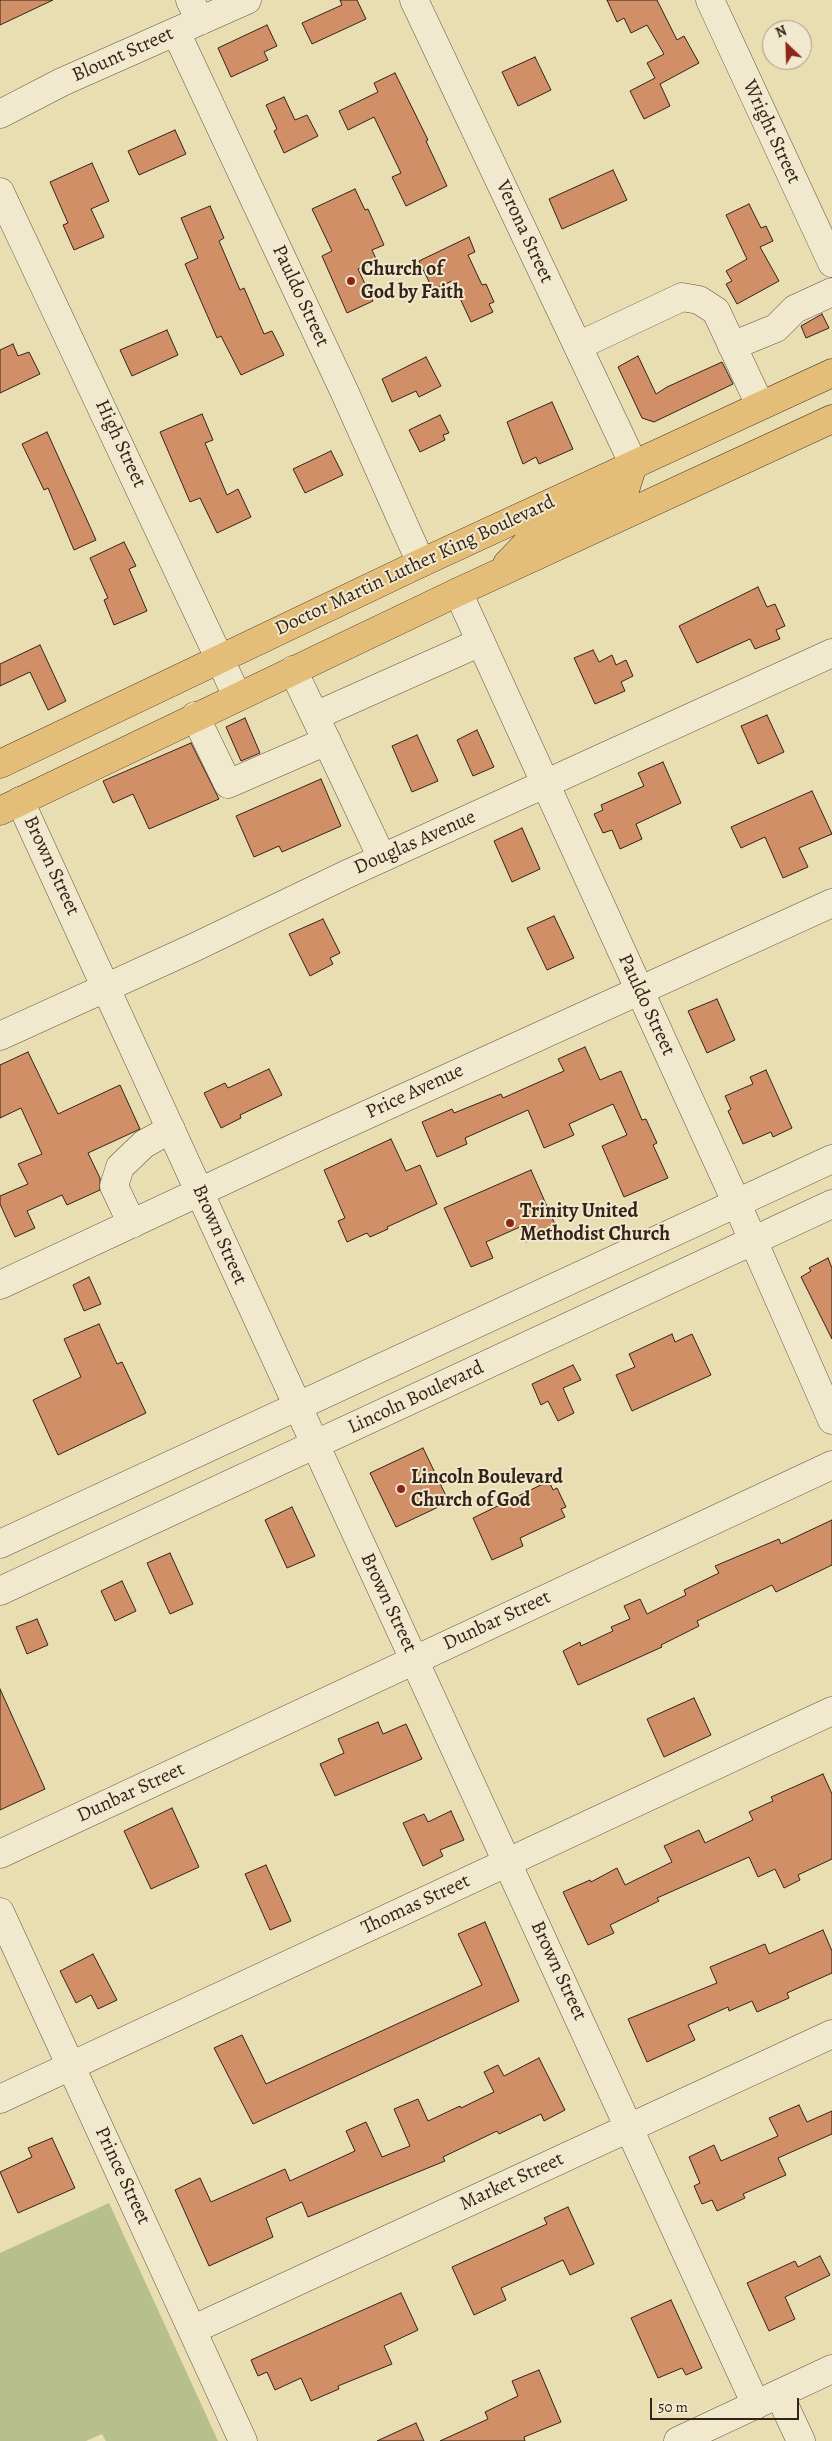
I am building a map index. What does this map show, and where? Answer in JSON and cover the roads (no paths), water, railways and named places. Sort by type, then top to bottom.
[{"type":"main road","name":"Doctor Martin Luther King Boulevard","points":[[0,764],[633,463],[832,372]]},
{"type":"main road","name":"Doctor Martin Luther King Boulevard","points":[[10,806],[458,592],[832,419]]},
{"type":"main road","points":[[498,574],[534,536],[626,486],[633,463]]},
{"type":"street","name":"Blount Street","points":[[0,114],[189,17],[247,0]]},
{"type":"street","name":"Verona Street","points":[[414,0],[633,463]]},
{"type":"street","name":"Wright Street","points":[[710,0],[832,263]]},
{"type":"street","name":"Pauldo Street","points":[[189,17],[345,393],[421,563]]},
{"type":"street","name":"High Street","points":[[0,192],[238,696]]},
{"type":"street","points":[[732,346],[776,328],[795,309],[832,292]]},
{"type":"street","points":[[578,346],[682,297],[699,300],[716,311],[760,405]]},
{"type":"street","name":"Pauldo Street","points":[[458,592],[737,1204],[832,1420]]},
{"type":"street","points":[[315,716],[481,642]]},
{"type":"street","name":"Douglas Avenue","points":[[0,1036],[382,858],[832,653]]},
{"type":"street","points":[[293,670],[382,858]]},
{"type":"street","points":[[195,716],[228,784],[327,741]]},
{"type":"street","name":"Brown Street","points":[[10,806],[107,987],[314,1445],[630,2127],[768,2399],[801,2441]]},
{"type":"street","name":"Price Avenue","points":[[0,1285],[832,902]]},
{"type":"street","points":[[132,1224],[114,1186],[120,1166],[144,1144],[171,1129]]},
{"type":"street","name":"Lincoln Boulevard","points":[[0,1544],[832,1159]]},
{"type":"street","name":"Lincoln Boulevard","points":[[0,1591],[832,1204]]},
{"type":"street","name":"Dunbar Street","points":[[0,1854],[832,1465]]},
{"type":"street","name":"Thomas Street","points":[[0,2099],[832,1711]]},
{"type":"street","name":"Prince Street","points":[[0,1912],[244,2441]]},
{"type":"street","name":"Market Street","points":[[192,2330],[832,2034]]},
{"type":"street","points":[[678,2441],[832,2369]]},
{"type":"place","name":"Church of God by Faith","points":[[351,281]]},
{"type":"place","name":"Trinity United Methodist Church","points":[[510,1223]]},
{"type":"place","name":"Lincoln Boulevard Church of God","points":[[401,1489]]}]
